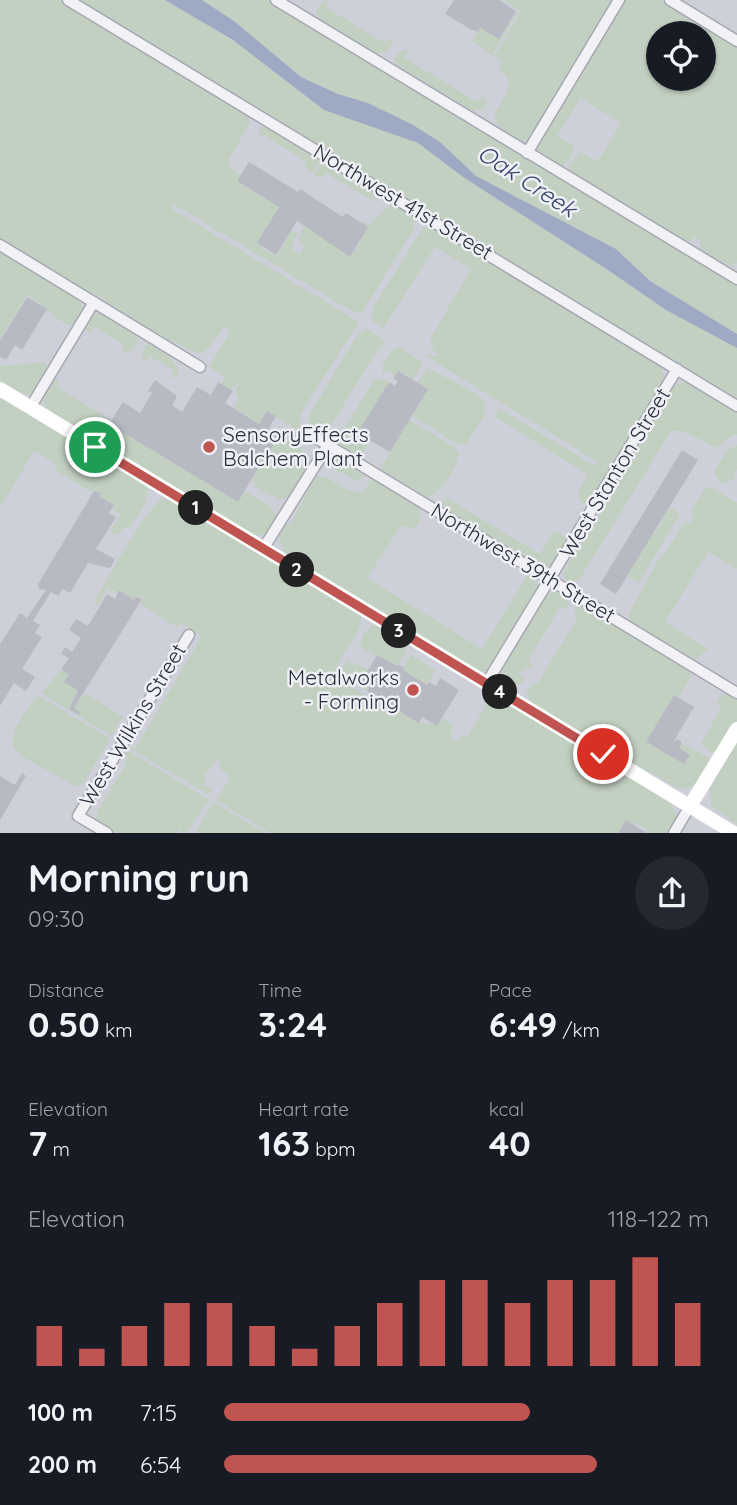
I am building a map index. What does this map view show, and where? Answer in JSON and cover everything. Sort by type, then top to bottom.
[{"type":"main road","points":[[0,389],[734,833]]},
{"type":"main road","points":[[690,806],[737,729]]},
{"type":"street","name":"Northwest 41st Street","points":[[68,0],[737,406]]},
{"type":"street","points":[[276,0],[527,153],[735,275]]},
{"type":"street","points":[[527,153],[619,0]]},
{"type":"street","points":[[670,0],[737,41]]},
{"type":"street","points":[[0,246],[200,367]]},
{"type":"street","points":[[30,408],[94,302]]},
{"type":"street","name":"West Stanton Street","points":[[486,684],[677,369]]},
{"type":"street","name":"Northwest 39th Street","points":[[309,433],[737,693]]},
{"type":"street","points":[[263,549],[328,445]]},
{"type":"street","name":"West Wilkins Street","points":[[107,833],[78,816],[189,635]]},
{"type":"street","points":[[674,833],[690,806]]},
{"type":"shaded area","points":[[0,0],[737,0],[737,833],[0,833]]},
{"type":"green space","points":[[0,0],[62,0],[248,113],[250,123],[229,159],[229,167],[279,207],[257,243],[267,252],[277,255],[292,230],[298,233],[291,249],[300,254],[305,245],[298,241],[304,225],[350,256],[361,242],[362,221],[368,225],[394,202],[413,216],[413,230],[362,313],[350,310],[172,203],[172,209],[359,322],[301,413],[300,427],[308,437],[267,411],[259,424],[233,408],[239,400],[235,392],[242,379],[230,390],[221,384],[225,377],[209,367],[230,332],[224,327],[208,349],[198,354],[128,319],[129,316],[106,302],[103,297],[79,288],[0,240]]},
{"type":"green space","points":[[78,0],[165,0],[373,127],[418,143],[463,177],[666,310],[737,348],[737,400]]},
{"type":"green space","points":[[202,0],[270,0],[737,284],[737,334],[650,281],[616,249],[476,176],[440,142],[368,103],[338,94],[301,77],[234,21]]},
{"type":"green space","points":[[328,0],[327,8],[385,43],[391,38],[391,47],[382,53],[373,52],[318,20],[316,11],[323,1]]},
{"type":"green space","points":[[503,0],[616,0],[533,138],[520,142],[500,129],[494,117],[509,86],[505,75],[498,68],[503,61],[494,56],[521,11]]},
{"type":"green space","points":[[625,0],[662,0],[697,21],[646,21],[646,91],[716,91],[716,32],[737,45],[737,263],[731,266],[703,252],[699,245],[700,240],[695,237],[688,241],[678,238],[569,172],[569,166],[580,152],[598,161],[621,123],[581,98],[557,136],[575,147],[569,160],[561,167],[538,150],[539,140]]},
{"type":"green space","points":[[516,11],[518,12],[492,55],[472,41],[480,28],[499,39]]},
{"type":"green space","points":[[408,51],[405,58],[477,102],[483,96],[487,103],[485,108],[472,111],[397,65],[394,60],[396,55]]},
{"type":"green space","points":[[268,125],[322,158],[312,173],[305,168],[306,162],[264,135],[260,137],[259,128]]},
{"type":"green space","points":[[324,159],[378,192],[380,199],[371,200],[326,173],[322,178],[314,175]]},
{"type":"green space","points":[[434,227],[659,362],[664,373],[663,386],[590,503],[581,503],[578,492],[588,475],[494,416],[499,408],[595,466],[598,462],[424,355],[440,356],[433,350],[430,339],[471,269],[435,247],[383,329],[371,320],[373,308],[420,232],[424,228]]},
{"type":"green space","points":[[0,250],[78,297],[83,309],[76,323],[69,326],[27,295],[0,340]]},
{"type":"green space","points":[[105,314],[136,333],[138,341],[134,349],[121,352],[124,345],[95,327],[90,332],[86,330],[90,318]]},
{"type":"green space","points":[[367,329],[386,342],[378,349],[330,427],[333,432],[323,436],[311,429],[308,420],[310,414],[357,335]]},
{"type":"green space","points":[[147,343],[171,358],[179,370],[176,377],[171,378],[173,370],[149,356],[144,361],[141,357]]},
{"type":"green space","points":[[399,347],[421,361],[421,367],[413,380],[399,371],[395,376],[389,370],[383,373],[382,367],[391,351]]},
{"type":"green space","points":[[43,362],[47,366],[46,373],[32,394],[19,394],[0,383],[0,364],[4,366]]},
{"type":"green space","points":[[428,368],[477,394],[485,404],[484,416],[466,444],[456,443],[412,416],[428,389],[417,382]]},
{"type":"green space","points":[[375,378],[389,382],[356,437],[364,437],[370,441],[362,454],[355,456],[341,447],[338,439]]},
{"type":"green space","points":[[59,379],[57,387],[111,420],[109,424],[238,502],[245,491],[271,507],[276,515],[269,533],[254,536],[48,410],[44,402],[46,391],[52,380]]},
{"type":"green space","points":[[691,382],[737,410],[737,435],[733,434],[716,448],[684,431],[671,431],[581,577],[570,585],[563,573],[604,506],[603,501],[668,393],[675,385]]},
{"type":"green space","points":[[4,397],[145,482],[146,500],[130,527],[123,528],[118,536],[110,531],[120,514],[113,510],[113,504],[99,496],[101,493],[95,492],[99,486],[91,492],[54,470],[57,465],[34,451],[0,508],[0,399]]},
{"type":"green space","points":[[409,420],[453,446],[459,453],[448,479],[427,497],[380,469]]},
{"type":"green space","points":[[279,436],[302,449],[310,462],[295,490],[280,500],[253,486],[255,483],[251,481],[260,466],[255,462],[257,458],[261,461]]},
{"type":"green space","points":[[737,445],[737,469],[733,480],[721,484],[714,472],[727,450]]},
{"type":"green space","points":[[332,456],[365,471],[365,477],[356,481],[331,467],[327,459]]},
{"type":"green space","points":[[316,476],[328,478],[344,488],[356,491],[363,491],[371,480],[376,478],[420,505],[419,524],[415,528],[401,526],[367,578],[482,649],[528,574],[534,575],[539,586],[538,593],[490,670],[477,671],[420,637],[422,633],[419,637],[285,555],[279,537],[286,524],[290,524]]},
{"type":"green space","points":[[710,487],[737,503],[737,569],[708,552],[665,622],[708,649],[697,659],[680,653],[632,623],[628,615],[660,557],[684,523],[693,519],[691,511],[704,490]]},
{"type":"green space","points":[[165,497],[177,500],[361,615],[361,624],[339,665],[338,673],[342,681],[419,723],[420,721],[428,725],[430,722],[437,726],[442,718],[452,724],[451,737],[457,741],[462,736],[467,738],[485,707],[484,701],[495,695],[671,803],[677,817],[669,833],[648,833],[647,829],[626,820],[618,833],[270,833],[216,800],[230,778],[220,768],[219,757],[203,777],[207,779],[204,785],[212,790],[209,795],[126,746],[135,749],[202,636],[182,623],[177,627],[140,604],[143,595],[134,600],[120,591],[115,593],[108,588],[97,606],[95,603],[139,526]]},
{"type":"green space","points":[[445,497],[540,554],[553,533],[560,532],[566,539],[562,552],[552,566],[537,567],[450,514],[441,504]]},
{"type":"green space","points":[[669,507],[680,514],[639,583],[627,576],[638,557],[644,560],[639,556],[653,532],[660,534],[656,532]]},
{"type":"green space","points":[[558,590],[568,596],[569,605],[566,608],[560,607],[528,661],[532,664],[530,668],[522,670],[520,674],[524,677],[522,683],[510,690],[501,684],[499,673],[546,595]]},
{"type":"green space","points":[[583,604],[691,670],[691,676],[679,698],[674,695],[646,742],[684,764],[690,755],[679,748],[681,744],[708,757],[710,762],[701,777],[689,788],[677,788],[530,703],[527,692],[532,684],[537,684],[578,617],[574,614],[575,608]]},
{"type":"green space","points":[[373,625],[378,625],[404,641],[406,652],[397,666],[361,648],[362,636]]},
{"type":"green space","points":[[411,655],[435,670],[427,685],[403,670]]},
{"type":"green space","points":[[347,660],[368,670],[362,680],[370,686],[367,691],[343,676],[341,670]]},
{"type":"green space","points":[[61,670],[69,674],[64,682],[78,691],[70,709],[79,715],[80,712],[74,708],[85,693],[123,717],[111,736],[41,693]]},
{"type":"green space","points":[[728,692],[737,697],[737,721],[716,752],[711,752],[701,743],[722,707],[716,703],[719,697]]},
{"type":"green space","points":[[39,696],[110,739],[83,784],[77,787],[25,758],[13,747],[17,726]]},
{"type":"green space","points":[[737,740],[737,825],[712,806],[709,790]]},
{"type":"green space","points":[[125,749],[209,800],[186,833],[182,833],[179,828],[178,833],[117,833],[96,819],[97,812],[126,764],[127,756],[122,753]]},
{"type":"green space","points":[[213,802],[265,833],[195,833]]},
{"type":"water","name":"Oak Creek","points":[[165,0],[202,0],[234,21],[301,77],[338,94],[368,103],[413,125],[440,142],[476,176],[616,249],[650,281],[737,334],[737,348],[666,310],[463,177],[418,143],[324,110],[233,40]]},
{"type":"building","points":[[454,0],[499,0],[516,11],[499,39],[480,28],[478,32],[472,30],[445,14]]},
{"type":"building","points":[[249,162],[298,192],[300,189],[343,217],[346,213],[368,227],[350,257],[297,221],[276,255],[257,243],[279,207],[237,181]]},
{"type":"building","points":[[27,297],[47,309],[22,350],[15,345],[6,360],[0,357],[0,341]]},
{"type":"building","points":[[398,371],[428,389],[390,452],[364,437],[361,441],[355,437],[389,382],[395,386],[398,381],[393,379]]},
{"type":"building","name":"SensoryEffects Balchem Plant","points":[[155,380],[177,396],[172,405],[182,412],[197,387],[211,395],[218,382],[233,391],[225,403],[259,424],[267,411],[276,416],[268,430],[279,436],[264,460],[257,458],[255,462],[260,465],[238,502],[109,424],[123,402],[140,413],[152,393],[148,391]]},
{"type":"building","points":[[682,450],[698,460],[616,594],[600,584]]},
{"type":"building","points":[[94,491],[101,493],[99,496],[114,505],[109,513],[116,517],[96,549],[115,559],[110,568],[88,563],[70,593],[63,589],[58,596],[51,592],[33,621],[40,625],[35,633],[42,637],[22,669],[35,677],[26,691],[14,683],[0,706],[0,644],[20,613],[27,618],[46,590],[39,589],[38,584]]},
{"type":"building","points":[[119,590],[134,600],[135,597],[142,599],[74,708],[80,712],[79,715],[69,709],[78,691],[64,682],[69,674],[61,670],[69,658],[61,654],[65,647],[72,652],[81,638],[69,630],[76,619],[88,626],[107,594],[115,599]]},
{"type":"building","name":"Metalworks - Forming","points":[[377,655],[405,668],[403,670],[427,685],[429,682],[436,686],[440,678],[459,690],[437,726],[422,717],[419,723],[367,691],[370,686],[362,680]]},
{"type":"building","points":[[674,695],[694,707],[672,744],[677,739],[682,742],[679,748],[690,755],[684,764],[646,742]]},
{"type":"building","points":[[22,773],[26,776],[0,820],[0,776],[15,785]]},
{"type":"building","points":[[626,820],[632,824],[647,833],[618,833]]},
{"type":"place","name":"SensoryEffects Balchem Plant","points":[[209,447]]},
{"type":"place","name":"Metalworks - Forming","points":[[413,690]]},
{"type":"route","points":[[95,447],[603,754]]}]
